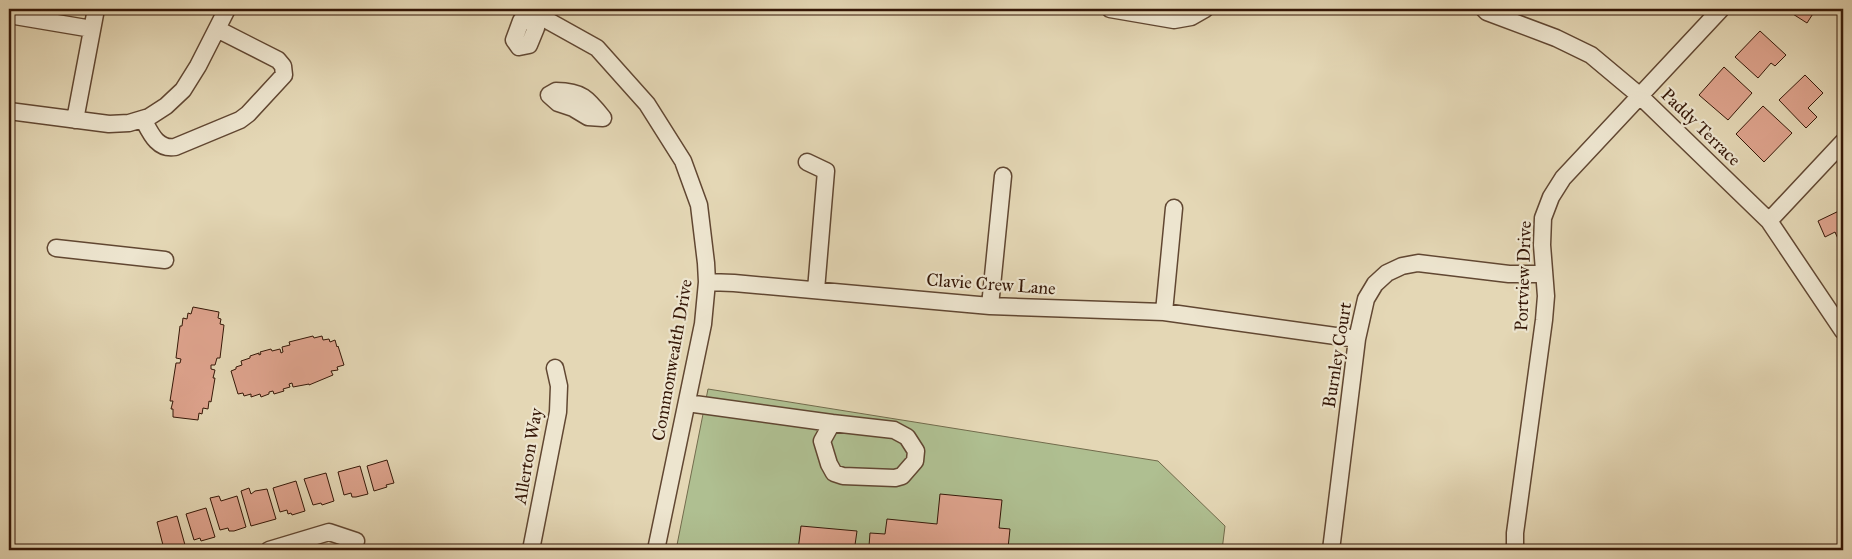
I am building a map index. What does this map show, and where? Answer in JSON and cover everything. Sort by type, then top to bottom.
[{"type":"street","points":[[75,120],[96,9]]},
{"type":"street","points":[[9,111],[109,124],[129,123],[143,119],[166,106],[183,90],[198,66],[227,9]]},
{"type":"street","points":[[1110,9],[1174,20],[1191,17],[1205,9]]},
{"type":"street","name":"Paddy Terrace","points":[[1484,9],[1556,38],[1591,55],[1640,96],[1769,221],[1843,331]]},
{"type":"street","name":"Portview Drive","points":[[1515,550],[1515,533],[1544,320],[1546,296],[1542,245],[1543,218],[1551,197],[1563,178],[1721,9]]},
{"type":"street","name":"Commonwealth Drive","points":[[529,13],[597,48],[647,104],[684,161],[699,205],[707,282],[702,324],[656,550]]},
{"type":"street","points":[[9,15],[92,29]]},
{"type":"street","points":[[143,119],[151,135],[158,142],[168,148],[175,147],[240,120],[248,114],[284,75],[283,66],[278,60],[217,29]]},
{"type":"street","points":[[1769,221],[1843,142]]},
{"type":"street","points":[[807,162],[826,171],[816,290]]},
{"type":"street","points":[[990,306],[1003,176]]},
{"type":"street","points":[[1164,312],[1174,208]]},
{"type":"street","points":[[56,248],[164,260]]},
{"type":"street","name":"Burnley Court","points":[[1331,550],[1357,339],[1366,299],[1375,284],[1388,273],[1402,266],[1418,263],[1509,274],[1544,274]]},
{"type":"street","name":"Clavie Crew Lane","points":[[707,282],[990,306],[1164,312],[1357,339]]},
{"type":"street","name":"Allerton Way","points":[[531,550],[558,412],[559,386],[555,368]]},
{"type":"street","points":[[687,403],[894,430],[908,437],[916,451],[915,461],[902,476],[895,478],[843,476],[834,473],[829,464],[822,441],[832,423]]},
{"type":"street","points":[[269,550],[329,532],[356,541]]},
{"type":"green space","points":[[708,389],[1158,461],[1225,526],[1222,550],[676,550]]},
{"type":"building","points":[[1785,9],[1816,9],[1807,23]]},
{"type":"building","points":[[1760,31],[1786,55],[1775,66],[1771,63],[1758,78],[1735,57]]},
{"type":"building","points":[[1724,67],[1752,93],[1728,120],[1699,95]]},
{"type":"building","points":[[1805,75],[1823,93],[1808,108],[1817,117],[1806,128],[1779,100]]},
{"type":"building","points":[[1763,106],[1792,133],[1764,162],[1736,134]]},
{"type":"building","points":[[1843,209],[1843,250],[1835,232],[1825,237],[1818,221]]},
{"type":"building","points":[[193,307],[219,312],[220,324],[224,325],[220,358],[217,358],[215,365],[211,365],[211,369],[215,370],[213,378],[215,378],[211,402],[209,401],[208,409],[203,408],[202,414],[199,413],[198,420],[173,417],[173,409],[171,409],[173,401],[170,401],[176,363],[180,363],[181,359],[176,358],[180,326],[182,326],[183,318],[187,319],[188,313],[191,314]]},
{"type":"building","points":[[313,336],[314,338],[322,336],[323,340],[329,339],[330,342],[335,340],[344,365],[337,367],[338,370],[331,371],[333,375],[309,385],[293,387],[292,383],[289,384],[290,387],[283,389],[284,391],[274,394],[273,391],[269,392],[269,394],[261,397],[260,394],[251,397],[251,394],[244,396],[243,393],[238,394],[231,371],[242,365],[241,361],[271,349],[272,351],[280,349],[281,353],[283,352],[282,347],[290,345],[289,342]]},
{"type":"building","points":[[387,460],[394,483],[374,491],[367,466]]},
{"type":"building","points":[[360,466],[368,494],[356,497],[352,497],[351,493],[344,495],[338,472]]},
{"type":"building","points":[[326,473],[334,501],[322,505],[321,503],[313,505],[304,479]]},
{"type":"building","points":[[296,481],[305,511],[292,515],[291,513],[288,514],[287,510],[280,512],[273,488]]},
{"type":"building","points":[[249,488],[251,494],[255,491],[267,489],[276,519],[251,526],[241,491]]},
{"type":"building","points":[[940,494],[1002,500],[999,528],[1010,529],[1008,548],[1001,547],[1001,550],[798,550],[801,526],[857,531],[855,545],[869,546],[870,533],[885,534],[887,519],[937,524]]},
{"type":"building","points":[[219,496],[221,501],[237,496],[246,527],[234,531],[229,531],[228,528],[220,530],[210,498]]},
{"type":"building","points":[[206,508],[215,537],[201,541],[200,538],[194,540],[186,514]]},
{"type":"building","points":[[177,516],[185,545],[164,549],[157,522]]}]
